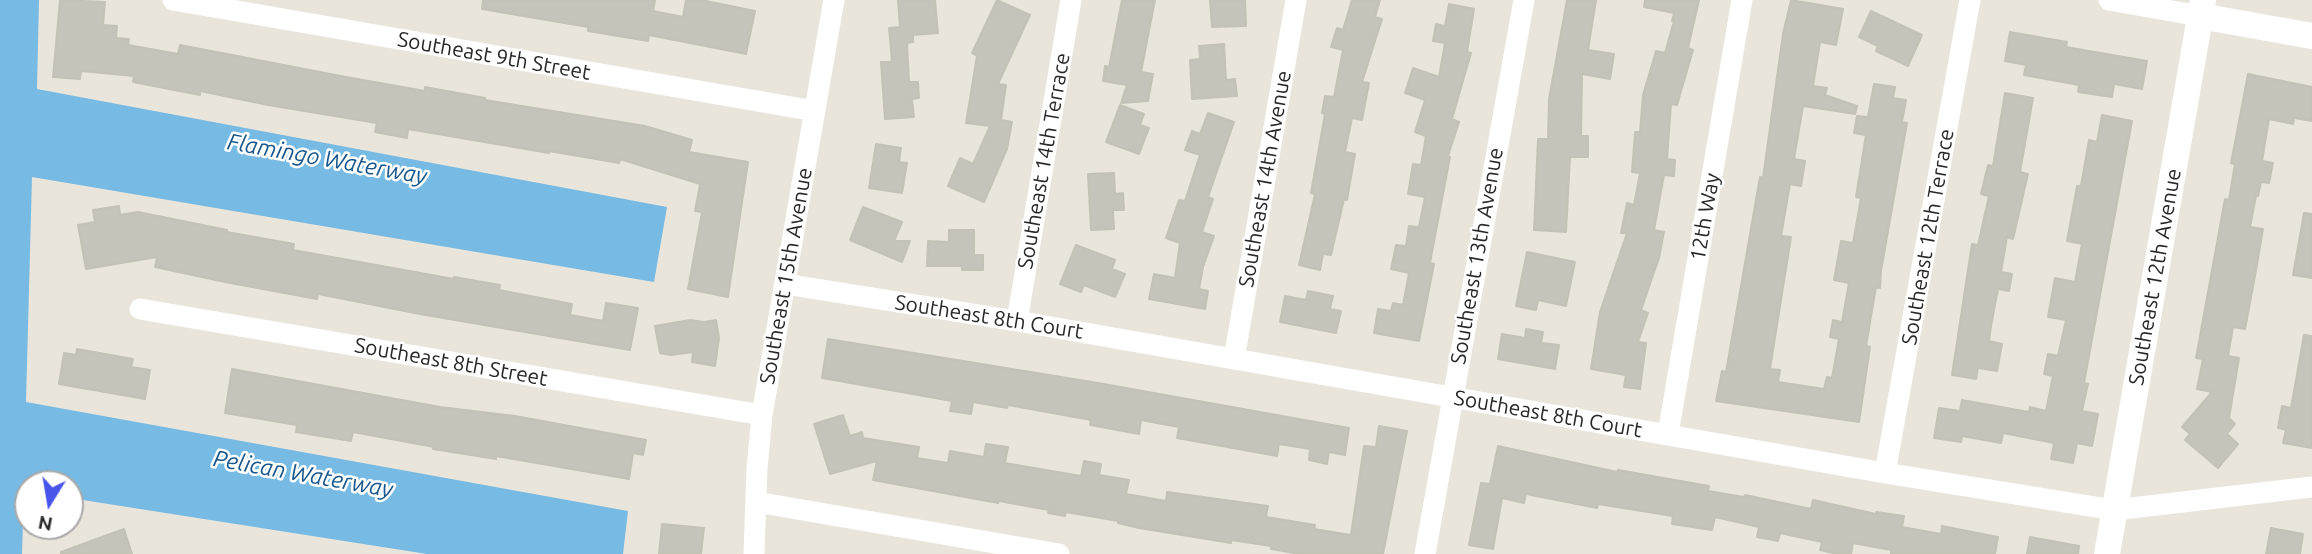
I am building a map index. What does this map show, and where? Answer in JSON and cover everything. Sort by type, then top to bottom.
[{"type":"street","name":"Southeast 9th Street","points":[[173,0],[815,111]]},
{"type":"street","name":"Southeast 15th Avenue","points":[[754,554],[762,415],[834,0]]},
{"type":"street","name":"Southeast 14th Terrace","points":[[1017,321],[1071,0]]},
{"type":"street","name":"Southeast 14th Avenue","points":[[1234,359],[1296,0]]},
{"type":"street","name":"Southeast 13th Avenue","points":[[1425,554],[1524,0]]},
{"type":"street","name":"12th Way","points":[[1668,434],[1742,0]]},
{"type":"street","name":"Southeast 12th Terrace","points":[[1885,473],[1970,0]]},
{"type":"street","points":[[2109,0],[2201,8],[2312,36]]},
{"type":"street","name":"Southeast 12th Avenue","points":[[2107,554],[2201,8]]},
{"type":"street","name":"Southeast 8th Court","points":[[785,284],[1017,321],[1885,473],[2114,510],[2312,487]]},
{"type":"street","name":"Southeast 8th Street","points":[[140,309],[762,415]]},
{"type":"street","points":[[756,502],[1059,554]]},
{"type":"water","points":[[0,0],[39,0],[37,89],[667,207],[654,282],[32,177],[26,402],[628,511],[623,554],[427,554],[84,500],[84,470],[14,470],[14,540],[22,540],[22,554],[0,554]]},
{"type":"building","points":[[60,0],[105,2],[103,25],[117,26],[116,38],[129,39],[128,45],[178,54],[180,45],[425,91],[425,87],[485,100],[645,126],[692,140],[689,152],[748,162],[728,297],[688,289],[702,212],[695,211],[700,184],[620,159],[619,163],[408,129],[407,138],[375,132],[377,123],[200,91],[200,95],[133,82],[134,76],[81,71],[80,79],[53,77]]},
{"type":"building","points":[[483,0],[655,0],[653,11],[683,17],[686,0],[701,0],[755,11],[746,54],[649,35],[648,41],[588,31],[588,27],[482,9]]},
{"type":"building","points":[[898,0],[935,0],[938,33],[913,35],[913,42],[907,43],[909,82],[918,82],[919,98],[912,99],[914,117],[885,119],[881,62],[892,62],[889,28],[900,27]]},
{"type":"building","points":[[997,0],[1030,15],[998,84],[1006,85],[1001,120],[1012,122],[1007,149],[984,202],[948,186],[960,158],[973,164],[990,126],[966,123],[977,56],[972,53]]},
{"type":"building","points":[[1122,0],[1155,0],[1141,72],[1153,74],[1148,101],[1121,103],[1127,85],[1103,81],[1105,66],[1109,67]]},
{"type":"building","points":[[1210,0],[1245,0],[1246,26],[1212,27]]},
{"type":"building","points":[[1352,0],[1380,0],[1375,17],[1382,19],[1362,82],[1369,83],[1362,120],[1352,118],[1345,152],[1355,154],[1347,200],[1344,199],[1331,255],[1323,254],[1320,270],[1299,265],[1315,194],[1311,193],[1325,114],[1322,113],[1325,96],[1334,97],[1343,50],[1331,47],[1337,28],[1343,30]]},
{"type":"building","points":[[1567,0],[1596,0],[1588,50],[1614,54],[1610,79],[1582,74],[1581,136],[1588,136],[1588,157],[1570,157],[1566,232],[1534,230],[1538,139],[1548,139],[1549,99]]},
{"type":"building","points":[[1645,0],[1699,0],[1688,48],[1693,50],[1677,105],[1671,104],[1667,159],[1675,160],[1674,176],[1664,175],[1654,230],[1664,232],[1659,258],[1641,310],[1648,313],[1638,342],[1646,343],[1640,389],[1624,387],[1626,375],[1591,369],[1600,312],[1627,233],[1621,233],[1627,203],[1634,205],[1640,173],[1632,172],[1635,132],[1640,132],[1643,95],[1656,51],[1665,53],[1674,21],[1674,13],[1644,7]]},
{"type":"building","points":[[1791,0],[1843,9],[1836,45],[1820,42],[1813,86],[1827,88],[1825,95],[1857,106],[1855,114],[1803,106],[1794,159],[1805,161],[1801,186],[1790,184],[1781,236],[1791,237],[1770,369],[1780,370],[1778,382],[1824,389],[1827,377],[1832,378],[1839,339],[1830,337],[1833,320],[1842,322],[1849,283],[1834,280],[1841,241],[1853,243],[1861,198],[1856,197],[1866,135],[1854,133],[1857,116],[1868,117],[1874,84],[1895,87],[1893,98],[1906,100],[1902,122],[1907,123],[1880,288],[1876,287],[1866,346],[1870,347],[1859,422],[1716,401],[1722,371],[1726,372],[1760,177],[1763,178],[1783,34]]},
{"type":"building","points":[[1449,4],[1474,9],[1467,52],[1471,53],[1452,119],[1459,122],[1448,156],[1450,157],[1430,263],[1434,264],[1419,341],[1374,333],[1378,309],[1391,311],[1393,303],[1403,305],[1409,273],[1391,269],[1396,245],[1406,246],[1409,226],[1419,227],[1425,197],[1408,194],[1413,164],[1421,165],[1426,136],[1415,132],[1425,100],[1405,93],[1413,68],[1439,77],[1445,43],[1433,41],[1436,24],[1445,26]]},
{"type":"building","points":[[1871,11],[1922,35],[1908,66],[1876,51],[1878,46],[1859,37]]},
{"type":"building","points":[[2010,32],[2067,42],[2066,47],[2147,61],[2142,89],[2114,84],[2112,97],[2078,92],[2079,85],[2024,75],[2026,65],[2005,61]]},
{"type":"building","points":[[1224,44],[1226,80],[1235,79],[1237,96],[1192,99],[1190,60],[1200,59],[1199,46]]},
{"type":"building","points":[[2248,74],[2312,87],[2312,121],[2294,118],[2293,124],[2269,119],[2262,161],[2273,163],[2269,183],[2261,182],[2250,227],[2263,229],[2255,276],[2245,329],[2233,327],[2228,356],[2239,358],[2229,418],[2235,424],[2227,434],[2238,444],[2218,468],[2185,440],[2190,434],[2182,427],[2212,392],[2197,389],[2203,359],[2196,358],[2225,199],[2229,200],[2235,164],[2231,163]]},
{"type":"building","points":[[2005,93],[2033,98],[2020,172],[2028,174],[2013,239],[2007,237],[2001,272],[2012,274],[2009,291],[1998,289],[1991,326],[1989,341],[2002,344],[1997,371],[1978,368],[1976,379],[1952,375],[1972,244],[1978,245],[1989,196],[1981,194],[1988,165],[1993,166]]},
{"type":"building","points":[[1120,105],[1144,114],[1140,125],[1149,128],[1139,154],[1106,142]]},
{"type":"building","points":[[1208,113],[1234,122],[1208,197],[1213,199],[1202,232],[1214,236],[1203,267],[1199,289],[1208,291],[1205,309],[1149,299],[1154,274],[1175,278],[1180,243],[1166,238],[1179,200],[1185,201],[1200,155],[1185,150],[1192,131],[1200,134]]},
{"type":"building","points":[[2102,115],[2132,121],[2084,383],[2088,384],[2082,411],[2098,414],[2092,446],[2077,443],[2073,463],[2051,459],[2054,443],[2003,433],[2001,443],[1962,436],[1961,442],[1934,438],[1939,408],[1960,411],[1962,400],[2029,412],[2030,407],[2046,411],[2053,376],[2044,374],[2048,354],[2058,356],[2066,320],[2048,317],[2055,278],[2075,282],[2082,244],[2067,241],[2089,140],[2097,142]]},
{"type":"building","points":[[876,144],[901,148],[899,162],[907,163],[902,193],[869,188]]},
{"type":"building","points":[[1114,173],[1115,194],[1123,193],[1124,210],[1113,210],[1114,229],[1091,230],[1088,174]]},
{"type":"building","points":[[119,206],[120,215],[138,212],[294,244],[293,250],[500,285],[499,290],[572,304],[570,315],[603,321],[606,303],[638,308],[630,350],[318,294],[317,299],[225,282],[155,267],[157,257],[86,269],[78,225],[95,222],[93,210]]},
{"type":"building","points":[[863,207],[902,222],[894,241],[910,241],[902,262],[850,240]]},
{"type":"building","points":[[2304,213],[2312,214],[2312,278],[2293,275]]},
{"type":"building","points":[[949,230],[974,230],[974,255],[983,255],[983,270],[962,270],[962,266],[927,266],[928,241],[949,242]]},
{"type":"building","points":[[1076,245],[1115,260],[1112,269],[1125,274],[1115,297],[1084,285],[1081,292],[1060,284]]},
{"type":"building","points":[[1527,252],[1575,262],[1566,306],[1538,300],[1536,310],[1516,306]]},
{"type":"building","points":[[1308,291],[1333,296],[1330,309],[1341,311],[1336,333],[1280,322],[1285,296],[1306,300]]},
{"type":"building","points":[[690,320],[716,320],[719,338],[715,366],[692,362],[693,352],[671,355],[660,353],[655,326]]},
{"type":"building","points":[[1526,329],[1543,332],[1541,343],[1559,345],[1555,369],[1498,359],[1502,334],[1525,338]]},
{"type":"building","points":[[2304,335],[2312,336],[2312,448],[2283,443],[2286,430],[2278,428],[2282,406],[2291,408]]},
{"type":"building","points":[[828,339],[1349,428],[1345,455],[1329,452],[1327,464],[1309,460],[1310,449],[1279,444],[1277,456],[1177,438],[1179,427],[1141,420],[1139,434],[1090,425],[1091,420],[1008,405],[1007,408],[973,402],[971,414],[950,411],[952,401],[822,378]]},
{"type":"building","points":[[77,349],[133,359],[131,367],[150,370],[145,399],[59,384],[64,353],[76,355]]},
{"type":"building","points":[[232,369],[440,407],[515,416],[646,440],[643,455],[633,453],[629,479],[496,456],[496,459],[433,449],[434,447],[353,432],[351,441],[296,432],[297,425],[225,413]]},
{"type":"building","points":[[843,415],[850,436],[862,432],[863,438],[919,447],[917,458],[948,463],[950,451],[984,457],[986,444],[1008,447],[1005,463],[1081,476],[1084,461],[1101,464],[1099,475],[1129,480],[1126,494],[1166,501],[1167,492],[1268,506],[1266,517],[1315,525],[1314,529],[1351,535],[1364,446],[1376,447],[1379,426],[1407,431],[1383,554],[1300,554],[1271,549],[1271,546],[1231,540],[1231,543],[1139,528],[1118,521],[1066,512],[1065,516],[1048,513],[1049,510],[873,480],[877,461],[830,474],[814,424]]},
{"type":"building","points":[[1498,446],[1617,472],[1618,470],[1709,486],[1708,491],[1745,495],[1811,509],[1813,500],[1876,514],[1904,516],[1902,527],[1941,534],[1942,526],[1998,537],[1995,554],[1891,554],[1891,550],[1853,543],[1851,554],[1837,554],[1820,550],[1822,542],[1780,533],[1778,541],[1757,537],[1759,527],[1715,517],[1712,530],[1672,524],[1673,516],[1598,504],[1597,508],[1526,494],[1524,503],[1502,498],[1493,549],[1469,545],[1481,483],[1490,484]]},
{"type":"building","points":[[662,524],[704,528],[701,554],[659,554]]},
{"type":"building","points":[[2271,528],[2303,534],[2300,554],[2266,554]]},
{"type":"building","points":[[124,529],[132,554],[61,554],[61,552]]},
{"type":"building","points":[[2030,537],[2079,546],[2078,554],[2027,554]]},
{"type":"water label","name":"Flamingo Waterway","points":[[327,159]]},
{"type":"water label","name":"Pelican Waterway","points":[[303,474]]}]
